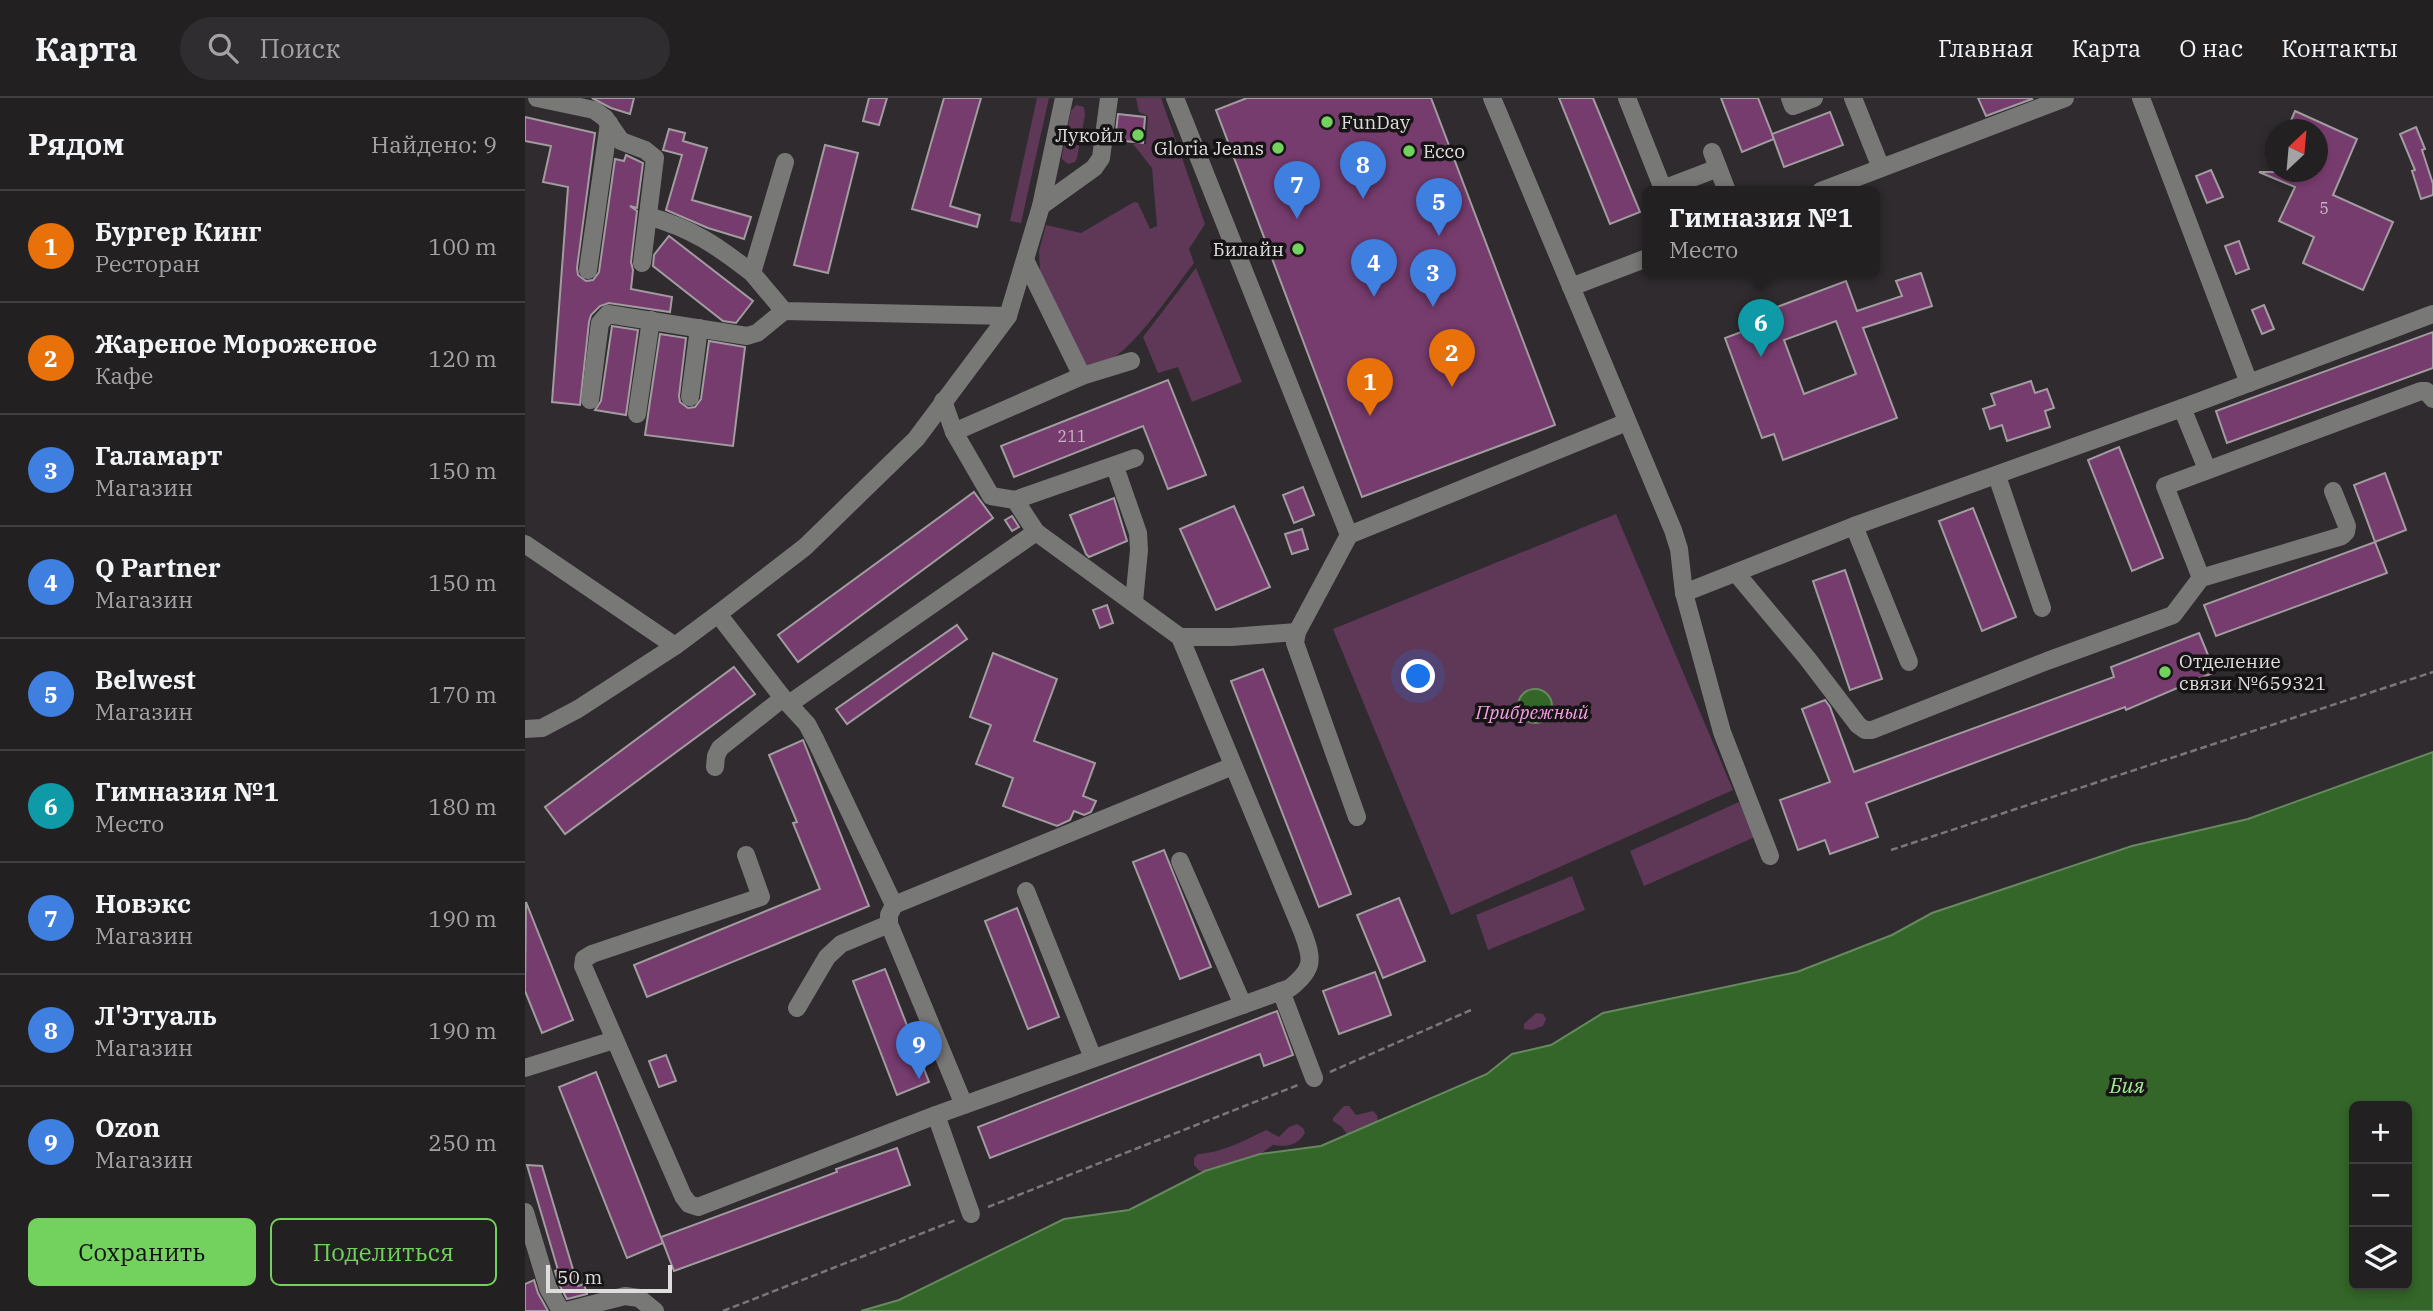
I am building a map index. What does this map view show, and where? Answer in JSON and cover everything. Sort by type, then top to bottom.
[{"type":"street","points":[[537,98],[594,110],[609,123],[621,141],[645,150],[655,158],[642,263]]},
{"type":"street","points":[[525,729],[542,729],[675,646],[805,547],[916,439],[1008,316],[1041,205],[1064,98]]},
{"type":"street","points":[[1041,205],[1094,167],[1101,158],[1109,98]]},
{"type":"street","points":[[1175,98],[1349,535]]},
{"type":"street","points":[[1492,98],[1673,530],[1681,560],[1684,593],[1722,732],[1770,856]]},
{"type":"street","points":[[1627,98],[1662,186]]},
{"type":"street","points":[[1790,98],[1793,106],[1814,98]]},
{"type":"street","points":[[1853,98],[1881,168]]},
{"type":"street","points":[[1834,186],[2065,98]]},
{"type":"street","points":[[2141,98],[2249,383]]},
{"type":"street","points":[[588,270],[609,123]]},
{"type":"street","points":[[1668,186],[1715,160],[1725,186]]},
{"type":"street","points":[[753,273],[785,162]]},
{"type":"street","points":[[649,216],[694,232],[753,273],[784,311]]},
{"type":"street","points":[[1571,287],[1642,260]]},
{"type":"street","points":[[1025,262],[1082,376]]},
{"type":"street","points":[[590,400],[600,323],[605,316],[613,314],[753,335],[784,311],[1008,316]]},
{"type":"street","points":[[1684,593],[1854,526],[1997,476],[2433,314]]},
{"type":"street","points":[[637,414],[651,320]]},
{"type":"street","points":[[690,397],[699,328]]},
{"type":"street","points":[[954,432],[1082,376],[1131,361]]},
{"type":"street","points":[[2201,578],[2165,486],[2421,391],[2426,391],[2433,399]]},
{"type":"street","points":[[943,401],[954,432],[991,496],[1016,500],[1135,458]]},
{"type":"street","points":[[2182,408],[2207,469]]},
{"type":"street","points":[[1357,817],[1295,643],[1297,632],[1349,535],[1627,422]]},
{"type":"street","points":[[1115,467],[1138,533],[1134,602]]},
{"type":"street","points":[[1997,476],[2042,608]]},
{"type":"street","points":[[1736,573],[1807,658],[1858,725],[1865,730],[1872,730],[2173,615],[2201,578],[2342,536],[2347,526],[2333,491]]},
{"type":"street","points":[[746,855],[761,897],[592,954],[584,959],[583,966],[683,1196],[689,1204],[698,1207],[936,1115],[1290,988],[1301,979],[1312,957],[1180,637],[1036,532],[1016,500]]},
{"type":"street","points":[[1854,526],[1909,662]]},
{"type":"street","points":[[715,767],[720,748],[1036,532]]},
{"type":"street","points":[[525,544],[675,646]]},
{"type":"street","points":[[718,614],[807,724],[894,905]]},
{"type":"street","points":[[1180,637],[1231,637],[1297,632]]},
{"type":"street","points":[[964,1105],[889,924],[889,915],[894,905],[1233,766]]},
{"type":"street","points":[[1180,861],[1243,1004]]},
{"type":"street","points":[[1026,891],[1093,1058]]},
{"type":"street","points":[[797,1008],[819,970],[841,944],[889,924]]},
{"type":"street","points":[[1281,991],[1314,1078]]},
{"type":"street","points":[[525,1068],[614,1040]]},
{"type":"street","points":[[936,1115],[971,1214]]},
{"type":"street","points":[[525,1212],[532,1266],[563,1311],[625,1296],[639,1298],[655,1311]]},
{"type":"path","points":[[1891,850],[2433,672]]},
{"type":"path","points":[[723,1311],[1314,1078],[1471,1010]]},
{"type":"green space","points":[[1037,98],[1049,98],[1021,223],[1010,221]]},
{"type":"green space","points":[[1136,98],[1161,98],[1205,224],[1189,249],[1194,263],[1149,322],[1122,352],[1108,361],[1091,366],[1080,362],[1040,272],[1039,251],[1046,225],[1081,233],[1134,202],[1138,203],[1150,229],[1157,226],[1152,168],[1133,144],[1146,144],[1148,116],[1139,112]]},
{"type":"green space","points":[[1076,105],[1084,107],[1085,115],[1077,158],[1075,162],[1068,164],[1062,159],[1062,155],[1071,111]]},
{"type":"green space","points":[[1196,268],[1242,382],[1192,402],[1178,367],[1158,373],[1143,337]]},
{"type":"green space","name":"Прибрежный","points":[[1616,514],[1733,790],[1451,915],[1333,629]]},
{"type":"green space","points":[[1739,802],[1755,837],[1644,886],[1630,851]]},
{"type":"green space","points":[[1572,876],[1585,910],[1488,950],[1476,915]]},
{"type":"green space","points":[[1536,1013],[1543,1014],[1546,1019],[1543,1026],[1532,1030],[1524,1029],[1524,1024]]},
{"type":"green space","points":[[1344,1106],[1349,1106],[1356,1115],[1373,1111],[1378,1121],[1347,1134],[1333,1121]]},
{"type":"green space","points":[[1297,1124],[1305,1133],[1299,1141],[1291,1145],[1273,1145],[1260,1154],[1205,1171],[1200,1171],[1194,1165],[1194,1158],[1198,1154],[1224,1149],[1266,1130],[1279,1137],[1289,1127]]},
{"type":"water","points":[[1535,689],[1547,694],[1552,706],[1547,718],[1535,723],[1523,718],[1518,706],[1523,694]]},
{"type":"water","name":"Бия","points":[[2433,752],[2433,1311],[861,1311],[899,1300],[1064,1219],[1129,1210],[1205,1171],[1260,1154],[1321,1146],[1487,1074],[1512,1054],[1551,1045],[1603,1013],[1797,972],[1892,935],[1932,913],[2132,846],[2248,819]]},
{"type":"building","points":[[592,98],[634,98],[630,114]]},
{"type":"building","points":[[869,98],[887,98],[879,125],[863,121]]},
{"type":"building","points":[[944,98],[981,98],[950,206],[980,215],[977,227],[912,209]]},
{"type":"building","points":[[1247,98],[1431,98],[1555,425],[1362,497],[1216,110]]},
{"type":"building","points":[[1559,98],[1593,98],[1640,212],[1610,224]]},
{"type":"building","points":[[1721,98],[1758,98],[1774,139],[1742,152]]},
{"type":"building","points":[[1978,98],[2031,98],[2032,99],[1986,116]]},
{"type":"building","points":[[2295,111],[2313,119],[2292,119]]},
{"type":"building","points":[[1830,112],[1843,145],[1784,167],[1772,134]]},
{"type":"building","points":[[1118,114],[1145,117],[1143,143],[1115,140]]},
{"type":"building","points":[[525,117],[595,133],[577,268],[578,275],[586,281],[593,280],[599,272],[615,159],[624,161],[626,155],[643,163],[637,208],[630,206],[637,211],[631,289],[672,297],[670,312],[609,303],[600,306],[591,315],[580,405],[552,402],[568,187],[543,182],[551,146],[525,141]]},
{"type":"building","points":[[2328,126],[2357,139],[2333,195],[2393,222],[2363,290],[2303,263],[2314,237],[2279,221],[2295,187],[2283,182],[2328,182]]},
{"type":"building","points":[[2416,127],[2425,149],[2422,150],[2433,184],[2433,195],[2421,199],[2412,171],[2415,170],[2400,134]]},
{"type":"building","points":[[669,129],[685,133],[683,141],[707,148],[692,200],[751,217],[744,239],[708,228],[666,210],[682,155],[663,150]]},
{"type":"building","points":[[825,145],[858,153],[828,273],[794,265]]},
{"type":"building","points":[[2211,170],[2223,197],[2207,203],[2196,176]]},
{"type":"building","points":[[669,236],[753,301],[736,323],[723,321],[653,266],[654,255]]},
{"type":"building","points":[[2239,241],[2249,269],[2236,274],[2225,246]]},
{"type":"building","points":[[1921,273],[1932,306],[1863,328],[1897,418],[1783,460],[1774,434],[1762,438],[1725,338],[1752,328],[1748,318],[1846,281],[1857,311],[1902,296],[1896,281]],"holes":[[[1836,321],[1856,374],[1804,394],[1784,340]]]},
{"type":"building","points":[[2264,305],[2274,329],[2262,334],[2252,310]]},
{"type":"building","points":[[612,326],[638,330],[626,415],[595,410],[601,401]]},
{"type":"building","points":[[2433,332],[2433,368],[2227,443],[2216,411]]},
{"type":"building","points":[[660,334],[686,338],[679,396],[680,402],[688,408],[695,407],[701,399],[709,341],[745,347],[733,446],[645,435]]},
{"type":"building","points":[[1168,380],[1206,475],[1168,489],[1143,426],[1014,477],[1001,446]]},
{"type":"building","points":[[2031,381],[2035,393],[2047,389],[2054,408],[2045,411],[2050,427],[2007,441],[2002,425],[1990,429],[1983,409],[1995,405],[1991,394]]},
{"type":"building","points":[[2119,447],[2163,558],[2132,571],[2088,460]]},
{"type":"building","points":[[2385,473],[2406,530],[2375,542],[2354,485]]},
{"type":"building","points":[[1303,487],[1314,515],[1294,523],[1283,495]]},
{"type":"building","points":[[974,492],[993,518],[798,662],[778,635]]},
{"type":"building","points":[[1114,498],[1127,541],[1089,557],[1070,515]]},
{"type":"building","points":[[1234,506],[1270,587],[1216,610],[1180,529]]},
{"type":"building","points":[[1973,508],[2016,617],[1982,631],[1939,521]]},
{"type":"building","points":[[1012,516],[1019,527],[1012,531],[1005,520]]},
{"type":"building","points":[[1302,529],[1308,549],[1292,554],[1285,534]]},
{"type":"building","points":[[2375,542],[2387,573],[2216,636],[2204,605]]},
{"type":"building","points":[[1845,570],[1882,679],[1850,690],[1813,581]]},
{"type":"building","points":[[1107,605],[1113,623],[1100,628],[1093,610]]},
{"type":"building","points":[[957,625],[967,639],[847,724],[836,709]]},
{"type":"building","points":[[2199,633],[2215,672],[2126,710],[2125,707],[1866,803],[1878,837],[1830,854],[1825,840],[1798,850],[1780,800],[1830,782],[1802,709],[1825,700],[1854,772],[2114,677],[2111,667]]},
{"type":"building","points":[[993,653],[1057,679],[1034,741],[1095,763],[1083,796],[1096,801],[1091,812],[1084,815],[1074,811],[1070,820],[1057,826],[1003,806],[1013,778],[976,764],[991,725],[970,717]]},
{"type":"building","points":[[734,667],[755,694],[565,834],[545,807]]},
{"type":"building","points":[[1263,669],[1351,894],[1319,907],[1231,681]]},
{"type":"building","points":[[803,740],[869,906],[647,997],[634,965],[820,889],[793,823],[797,822],[769,755]]},
{"type":"building","points":[[1164,850],[1211,967],[1180,979],[1133,862]]},
{"type":"building","points":[[1399,898],[1425,961],[1383,978],[1357,915]]},
{"type":"building","points":[[526,902],[573,1020],[542,1033],[525,991]]},
{"type":"building","points":[[1017,908],[1059,1017],[1028,1029],[985,921]]},
{"type":"building","points":[[885,969],[929,1082],[897,1095],[853,981]]},
{"type":"building","points":[[1375,972],[1391,1015],[1339,1034],[1323,991]]},
{"type":"building","points":[[1277,1011],[1293,1055],[1264,1066],[1260,1054],[990,1158],[978,1127]]},
{"type":"building","points":[[666,1055],[676,1081],[659,1087],[649,1061]]},
{"type":"building","points":[[596,1072],[663,1243],[627,1258],[559,1087]]},
{"type":"building","points":[[897,1148],[910,1185],[674,1271],[661,1237]]},
{"type":"building","points":[[527,1165],[542,1166],[578,1286],[584,1284],[587,1294],[567,1299],[559,1284],[555,1271],[558,1270]]},
{"type":"building","points":[[534,1280],[548,1311],[525,1311],[525,1284]]},
{"type":"place","name":"FunDay","points":[[1327,122]]},
{"type":"place","name":"Лукойл","points":[[1138,135]]},
{"type":"place","name":"Gloria Jeans","points":[[1278,148]]},
{"type":"place","name":"Ecco","points":[[1409,151]]},
{"type":"place","name":"Л'Этуаль","points":[[1363,199]]},
{"type":"place","name":"Новэкс","points":[[1297,219]]},
{"type":"place","name":"Belwest","points":[[1439,236]]},
{"type":"place","name":"Билайн","points":[[1298,249]]},
{"type":"place","name":"Q Partner","points":[[1374,297]]},
{"type":"place","name":"Галамарт","points":[[1433,307]]},
{"type":"place","name":"Гимназия №1","points":[[1761,357]]},
{"type":"place","name":"Жареное Мороженое","points":[[1452,387]]},
{"type":"place","name":"Бургер Кинг","points":[[1370,416]]},
{"type":"place","name":"Отделение связи №659321","points":[[2165,672]]},
{"type":"place","name":"Ozon","points":[[919,1079]]}]
